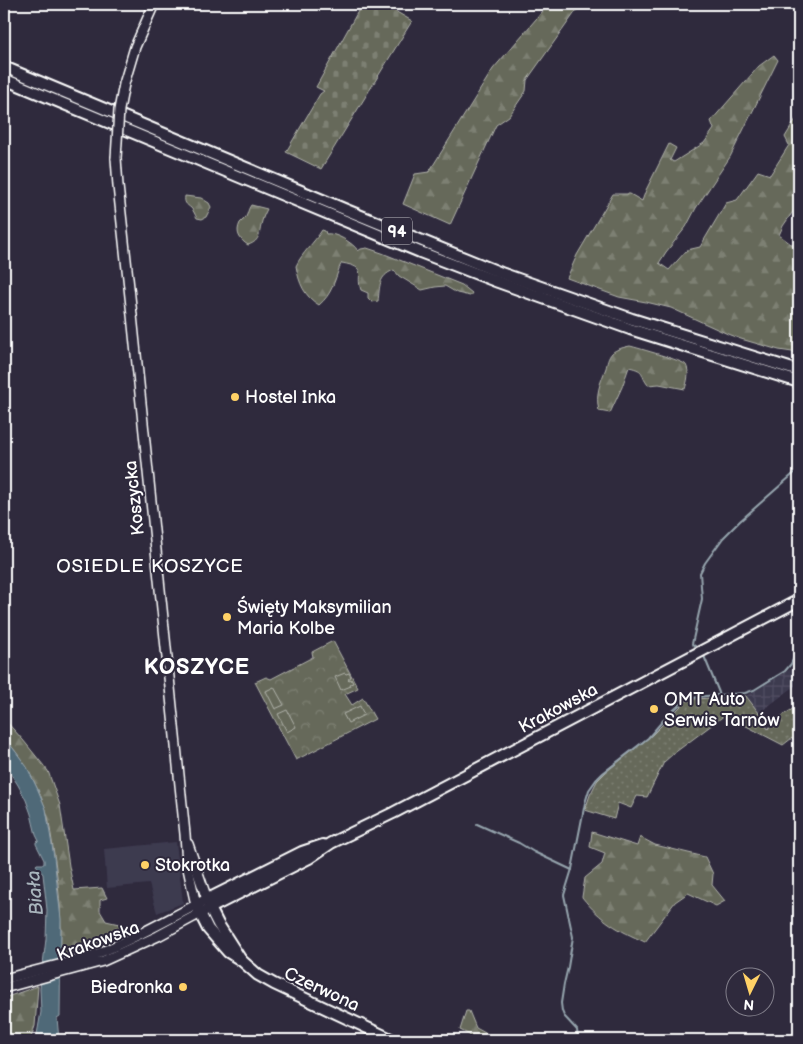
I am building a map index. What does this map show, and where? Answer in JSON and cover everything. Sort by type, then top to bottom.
[{"type":"main road","name":"94","points":[[4,67],[398,232],[501,273],[632,319],[799,371]]},
{"type":"main road","name":"94","points":[[4,79],[394,241],[498,282],[630,329],[799,382]]},
{"type":"main road","name":"Krakowska","points":[[198,909],[302,852],[331,843],[393,813],[799,600]]},
{"type":"main road","name":"Czerwona","points":[[209,904],[218,924],[241,960]]},
{"type":"main road","name":"Czerwona","points":[[198,909],[208,929],[228,952],[241,960],[258,975],[393,1040]]},
{"type":"street","name":"Koszycka","points":[[154,4],[135,47],[124,84],[119,110],[116,158],[187,864],[198,909]]},
{"type":"street","name":"Koszycka","points":[[185,834],[209,904]]},
{"type":"street","name":"Krakowska","points":[[4,988],[17,981],[75,960],[89,957],[198,909]]},
{"type":"street","name":"Krakowska","points":[[4,979],[17,981],[74,970],[94,964],[158,936],[198,909]]},
{"type":"shaded area","points":[[791,669],[799,678],[799,683],[759,713],[746,696]]},
{"type":"shaded area","points":[[176,842],[183,903],[157,913],[149,884],[107,888],[104,849]]},
{"type":"green space","points":[[362,4],[383,4],[412,21],[321,169],[286,152],[320,94],[324,91],[316,87]]},
{"type":"green space","points":[[549,4],[581,4],[527,80],[526,91],[509,116],[496,125],[450,225],[403,204],[415,174],[429,172],[493,69]]},
{"type":"green space","points":[[774,55],[778,60],[730,157],[696,208],[686,227],[659,263],[669,270],[687,250],[700,247],[726,203],[737,200],[758,171],[770,175],[789,145],[785,137],[799,114],[799,203],[779,235],[791,244],[799,243],[799,353],[779,350],[741,339],[671,308],[619,297],[567,278],[577,255],[613,194],[630,194],[642,201],[669,144],[676,148],[670,160],[674,162],[704,143],[714,129],[711,121],[759,66]]},
{"type":"green space","points":[[185,196],[201,198],[209,203],[211,207],[206,217],[202,219],[197,218],[186,203]]},
{"type":"green space","points":[[251,205],[267,209],[257,239],[248,245],[241,238],[238,230]]},
{"type":"green space","points":[[322,230],[326,234],[343,239],[358,251],[367,248],[382,253],[462,285],[472,293],[470,296],[457,293],[445,286],[422,290],[399,276],[394,270],[382,279],[378,301],[372,302],[368,298],[368,293],[361,290],[358,269],[342,263],[330,292],[319,305],[309,298],[303,288],[296,266]]},
{"type":"green space","points":[[630,346],[686,365],[688,374],[685,389],[659,384],[648,385],[641,372],[629,367],[610,413],[599,411],[599,389],[610,356],[616,350]]},
{"type":"green space","points":[[333,641],[358,688],[345,694],[352,705],[363,698],[375,719],[296,760],[255,682],[266,677],[271,679],[313,657],[312,652]]},
{"type":"green space","points":[[349,673],[351,677],[348,679],[351,679],[353,683],[350,684],[351,686],[341,690],[335,677]]},
{"type":"green space","points":[[274,687],[284,705],[275,709],[266,691]]},
{"type":"green space","points":[[746,696],[768,729],[777,719],[799,705],[799,745],[792,738],[783,745],[725,715],[664,762],[647,797],[637,796],[631,808],[618,803],[614,819],[585,810],[597,781],[652,735],[686,701]]},
{"type":"green space","points":[[360,706],[364,715],[348,723],[343,714]]},
{"type":"green space","points":[[287,710],[296,727],[287,732],[278,714]]},
{"type":"green space","points":[[4,719],[48,771],[60,805],[74,890],[102,888],[107,898],[100,900],[100,911],[106,921],[119,924],[122,931],[85,949],[60,956],[61,927],[59,899],[48,815],[28,770],[4,737]]},
{"type":"green space","points":[[592,832],[637,846],[640,837],[655,845],[705,857],[713,874],[712,885],[725,901],[716,906],[688,893],[675,902],[645,942],[626,933],[603,919],[582,897],[585,878],[602,864],[605,853],[590,847]]},
{"type":"green space","points":[[38,986],[35,1026],[30,1040],[4,1040],[4,998]]},
{"type":"green space","points":[[466,1011],[469,1011],[476,1028],[487,1034],[484,1040],[468,1040],[470,1035],[460,1030]]},
{"type":"water","points":[[4,737],[27,767],[46,809],[61,919],[60,1016],[57,1018],[59,1040],[36,1040],[41,1012],[40,989],[46,939],[47,910],[43,874],[36,865],[44,864],[44,860],[36,844],[39,841],[26,800],[4,763]]},
{"type":"waterway","points":[[695,646],[692,644],[702,599],[700,573],[705,563],[723,538],[799,469]]},
{"type":"waterway","points":[[578,1040],[577,1030],[564,1016],[561,1003],[573,937],[564,895],[572,869],[589,790],[603,773],[648,738],[666,717],[686,699],[745,693],[754,690],[785,671],[791,664],[799,647]]},
{"type":"waterway","points":[[704,656],[720,695]]},
{"type":"waterway","points":[[477,824],[572,870]]},
{"type":"place","name":"Hostel Inka","points":[[235,397]]},
{"type":"place","name":"Święty Maksymilian Maria Kolbe","points":[[227,617]]},
{"type":"place","name":"OMT Auto Serwis Tarnów","points":[[654,709]]},
{"type":"place","name":"Stokrotka","points":[[145,865]]},
{"type":"place","name":"Biedronka","points":[[183,987]]},
{"type":"district","name":"OSIEDLE KOSZYCE","points":[[150,565]]},
{"type":"district","name":"KOSZYCE","points":[[197,666]]},
{"type":"water label","name":"Biała","points":[[34,893]]}]
